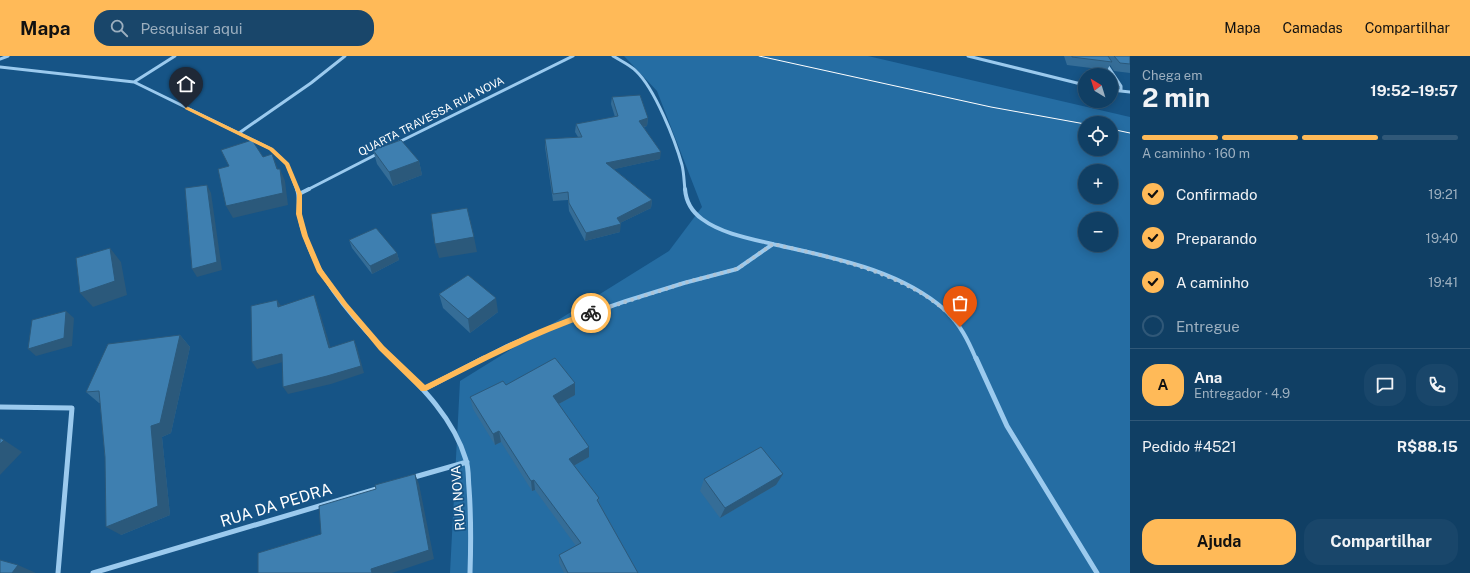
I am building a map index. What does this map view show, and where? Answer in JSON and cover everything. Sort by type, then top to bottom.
[{"type":"street","points":[[0,59],[8,56]]},
{"type":"street","points":[[134,82],[175,56]]},
{"type":"street","points":[[239,133],[345,56]]},
{"type":"street","name":"QUARTA TRAVESSA RUA NOVA","points":[[396,143],[573,56]]},
{"type":"street","points":[[613,56],[636,72],[646,84],[676,147],[683,167],[686,200],[693,212],[714,226],[773,244],[813,253],[855,265],[890,278],[916,289],[954,318],[966,336],[1010,432],[1097,573]]},
{"type":"street","points":[[968,56],[1078,83]]},
{"type":"street","points":[[1101,56],[1119,82],[1121,90],[1130,92]]},
{"type":"street","name":"RUA NOVA","points":[[0,67],[134,82],[271,149],[287,164],[299,194],[299,214],[305,236],[319,270],[382,348],[424,389],[442,412],[460,442],[467,462],[471,517],[470,573]]},
{"type":"street","name":"QUARTA TRAVESSA RUA NOVA","points":[[299,194],[382,151]]},
{"type":"street","points":[[424,389],[508,346],[557,325],[633,298],[737,269],[773,244]]},
{"type":"street","points":[[0,407],[72,408],[58,573]]},
{"type":"street","points":[[406,480],[467,462]]},
{"type":"street","name":"RUA DA PEDRA","points":[[93,573],[383,487]]},
{"type":"shaded area","points":[[624,56],[868,56],[1078,105],[1078,108],[1091,108],[1130,117],[1130,573],[450,573],[460,381],[669,251],[702,207],[657,91]]},
{"type":"building","points":[[1108,56],[1112,62],[1072,57]]},
{"type":"building","points":[[1114,56],[1130,56],[1130,64],[1120,63]]},
{"type":"building","points":[[640,95],[648,118],[639,121],[661,152],[606,163],[652,200],[617,218],[621,224],[586,233],[569,203],[568,192],[553,194],[545,139],[582,137],[576,124],[618,116],[612,97]]},
{"type":"building","points":[[252,140],[263,157],[272,154],[277,169],[280,169],[283,193],[226,206],[218,169],[229,166],[221,150]]},
{"type":"building","points":[[401,140],[419,161],[389,172],[373,150]]},
{"type":"building","points":[[207,185],[217,262],[192,269],[185,188]]},
{"type":"building","points":[[467,208],[474,237],[435,244],[431,214]]},
{"type":"building","points":[[376,228],[397,253],[370,266],[349,240]]},
{"type":"building","points":[[110,248],[115,281],[80,293],[76,258]]},
{"type":"building","points":[[468,275],[496,298],[468,319],[439,294]]},
{"type":"building","points":[[314,295],[329,348],[354,340],[361,366],[283,387],[282,354],[252,362],[251,306],[277,300],[278,307]]},
{"type":"building","points":[[66,311],[64,338],[28,349],[32,320]]},
{"type":"building","points":[[180,335],[160,423],[151,426],[158,506],[106,527],[105,457],[99,391],[86,392],[108,344]]},
{"type":"building","points":[[555,358],[575,383],[553,396],[589,447],[569,459],[599,498],[597,500],[638,573],[568,573],[559,555],[581,543],[534,480],[531,481],[499,431],[493,434],[470,397],[503,381],[506,385]]},
{"type":"building","points":[[0,438],[4,440],[0,444]]},
{"type":"building","points":[[761,447],[783,474],[725,508],[704,479]]},
{"type":"building","points":[[415,474],[429,550],[371,569],[372,573],[258,573],[258,553],[321,534],[319,506],[376,489],[375,485]]},
{"type":"building","points":[[0,560],[18,565],[12,573],[0,573]]},
{"type":"tram line","points":[[759,56],[991,107],[1078,123]]},
{"type":"tram line","points":[[1118,130],[1130,133]]},
{"type":"way so far","points":[[591,313],[684,283],[737,269],[773,244],[813,253],[855,265],[916,289],[954,318],[960,327]]},
{"type":"route","points":[[186,108],[271,149],[287,164],[299,194],[299,214],[305,236],[319,270],[382,348],[424,389],[508,346],[557,325],[591,313]]}]
